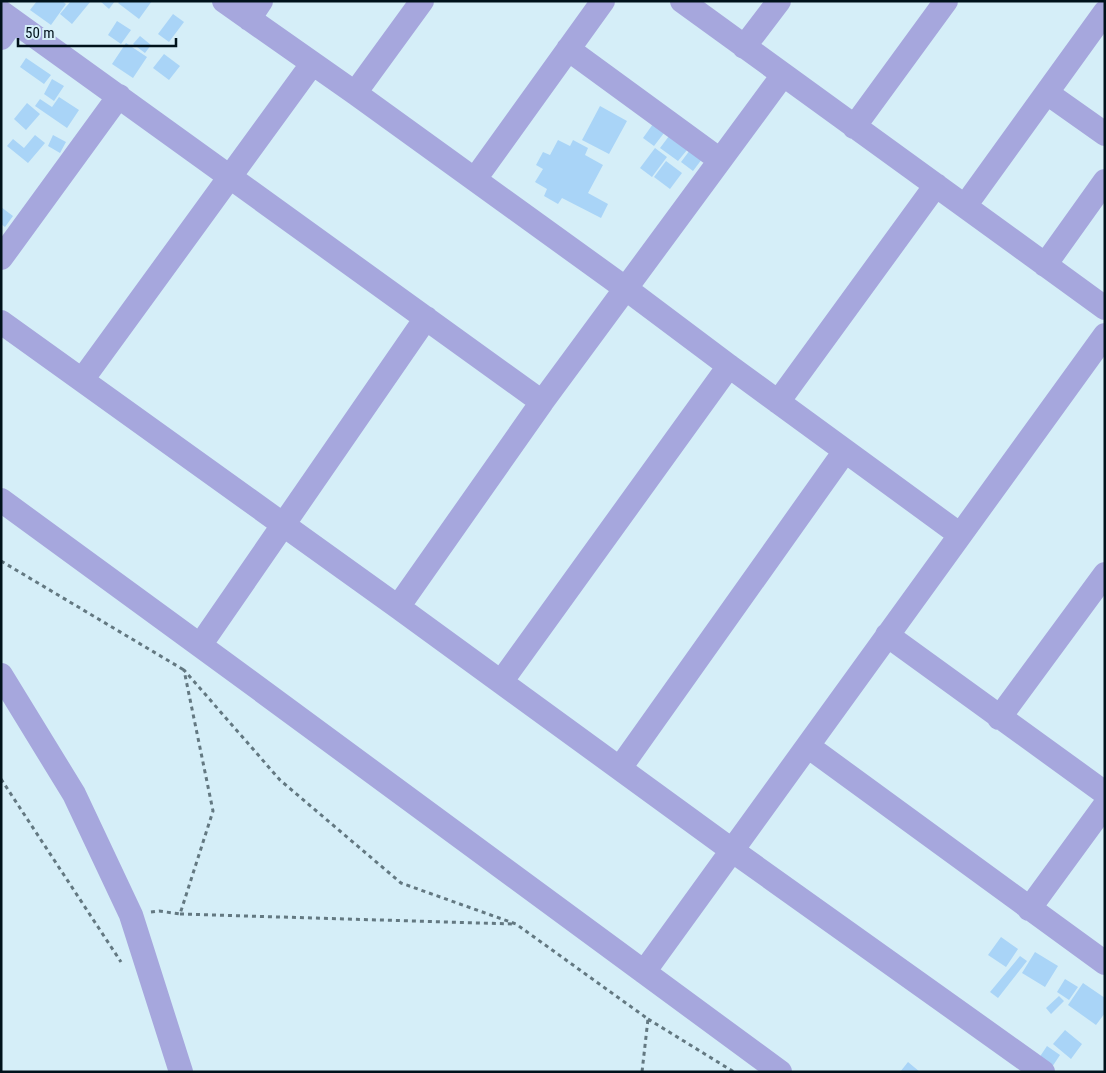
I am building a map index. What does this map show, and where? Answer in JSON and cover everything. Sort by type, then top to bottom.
[{"type":"street","points":[[224,1],[255,10],[312,64],[626,288],[729,366],[959,534]]},
{"type":"street","points":[[355,94],[422,1]]},
{"type":"street","points":[[475,179],[603,1]]},
{"type":"street","points":[[682,1],[1105,308]]},
{"type":"street","points":[[744,47],[778,1]]},
{"type":"street","points":[[854,127],[946,1]]},
{"type":"street","points":[[965,206],[1105,12]]},
{"type":"street","points":[[5,23],[119,96],[542,402]]},
{"type":"street","points":[[568,49],[720,160]]},
{"type":"street","points":[[82,380],[231,178],[312,64]]},
{"type":"street","points":[[398,607],[542,402],[783,75]]},
{"type":"street","points":[[1047,93],[1105,134]]},
{"type":"street","points":[[1,258],[119,96]]},
{"type":"street","points":[[1045,265],[1105,181]]},
{"type":"street","points":[[778,402],[936,185]]},
{"type":"street","points":[[201,644],[426,318]]},
{"type":"street","points":[[1,322],[284,524],[733,851],[1043,1072]]},
{"type":"street","points":[[644,972],[808,747],[959,534],[1105,335]]},
{"type":"street","points":[[501,682],[729,366]]},
{"type":"street","points":[[620,768],[845,451]]},
{"type":"street","points":[[1,500],[201,644],[780,1072]]},
{"type":"street","points":[[999,718],[1105,574]]},
{"type":"street","points":[[887,635],[1105,794]]},
{"type":"street","points":[[1,674],[74,794],[131,915],[181,1072]]},
{"type":"street","points":[[808,747],[1105,963]]},
{"type":"street","points":[[1029,909],[1105,805]]},
{"type":"path","points":[[1,561],[184,670],[280,780],[401,883],[516,924],[648,1019],[734,1072]]},
{"type":"path","points":[[180,914],[212,811],[184,670]]},
{"type":"path","points":[[1,779],[125,968]]},
{"type":"path","points":[[131,915],[159,911],[180,914],[516,924]]},
{"type":"path","points":[[642,1072],[648,1019]]},
{"type":"building","points":[[37,1],[62,1],[66,4],[51,25],[30,10]]},
{"type":"building","points":[[71,1],[91,1],[72,24],[60,14]]},
{"type":"building","points":[[100,1],[115,1],[109,9]]},
{"type":"building","points":[[120,1],[152,1],[139,19],[118,3]]},
{"type":"building","points":[[173,14],[184,22],[169,42],[158,34]]},
{"type":"building","points":[[117,21],[131,30],[121,44],[108,35]]},
{"type":"building","points":[[140,36],[151,45],[145,53],[133,44]]},
{"type":"building","points":[[126,43],[147,57],[133,78],[112,64]]},
{"type":"building","points":[[164,54],[180,66],[169,80],[153,68]]},
{"type":"building","points":[[26,58],[51,75],[44,84],[20,67]]},
{"type":"building","points":[[52,79],[64,86],[54,101],[44,94]]},
{"type":"building","points":[[59,97],[79,110],[67,128],[35,106],[40,99],[52,107]]},
{"type":"building","points":[[27,103],[40,114],[26,130],[14,119]]},
{"type":"building","points":[[600,106],[627,121],[609,154],[582,140]]},
{"type":"building","points":[[653,124],[664,133],[654,146],[643,138]]},
{"type":"building","points":[[35,135],[45,143],[28,163],[7,146],[13,139],[24,148]]},
{"type":"building","points":[[53,135],[66,142],[60,153],[48,146]]},
{"type":"building","points":[[669,136],[687,150],[678,161],[660,148]]},
{"type":"building","points":[[558,140],[570,146],[573,140],[588,148],[585,155],[603,165],[588,193],[608,204],[601,218],[562,198],[558,204],[544,196],[547,189],[535,182],[543,169],[536,165],[543,152],[550,155]]},
{"type":"building","points":[[655,148],[667,157],[652,177],[640,168]]},
{"type":"building","points":[[690,150],[702,159],[693,171],[681,162]]},
{"type":"building","points":[[666,161],[682,173],[670,189],[654,177]]},
{"type":"building","points":[[1,207],[13,216],[5,227],[1,224]]},
{"type":"building","points":[[1001,937],[1018,949],[1006,967],[988,955]]},
{"type":"building","points":[[1035,952],[1058,966],[1045,987],[1022,973]]},
{"type":"building","points":[[1020,956],[1027,961],[998,998],[990,992]]},
{"type":"building","points":[[1065,979],[1078,987],[1069,1000],[1057,992]]},
{"type":"building","points":[[1083,983],[1105,998],[1105,1013],[1096,1025],[1068,1005]]},
{"type":"building","points":[[1059,996],[1064,1001],[1051,1014],[1046,1008]]},
{"type":"building","points":[[1065,1030],[1082,1044],[1071,1059],[1053,1044]]},
{"type":"building","points":[[1047,1046],[1060,1055],[1052,1067],[1039,1058]]},
{"type":"building","points":[[908,1062],[920,1072],[900,1072]]}]
